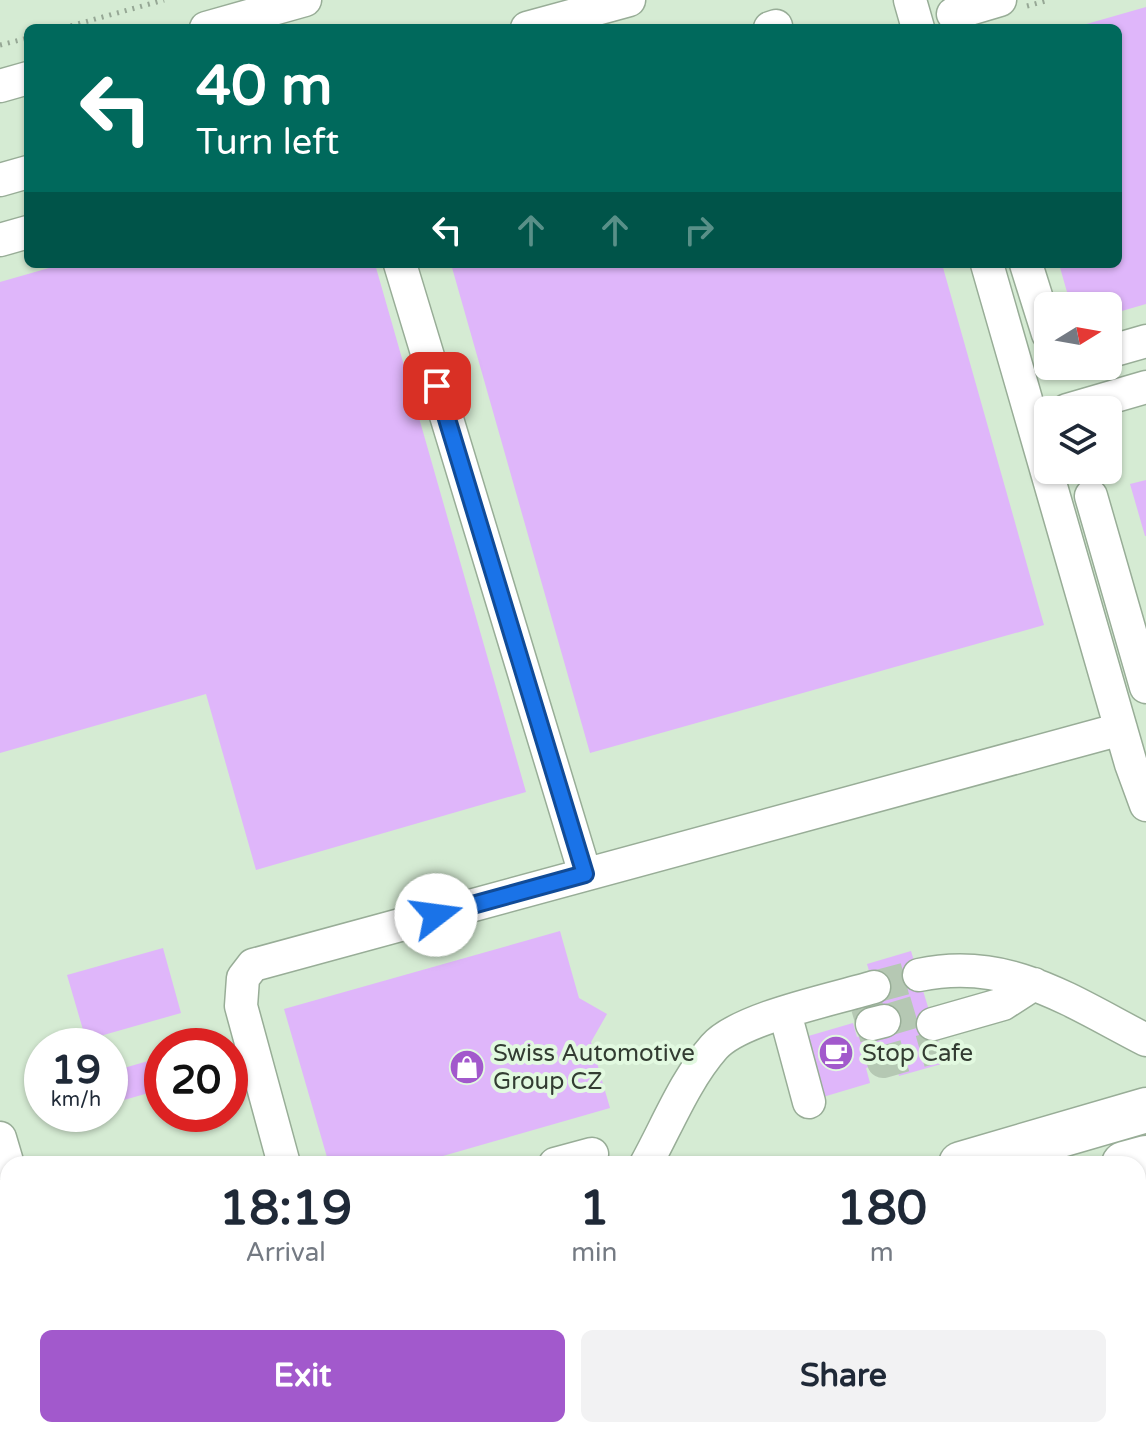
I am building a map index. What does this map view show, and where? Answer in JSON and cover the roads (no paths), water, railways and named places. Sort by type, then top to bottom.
[{"type":"highway","points":[[988,1156],[1146,1110]]},
{"type":"street","points":[[220,24],[305,0]]},
{"type":"street","points":[[910,0],[917,24]]},
{"type":"street","points":[[953,14],[1000,0]]},
{"type":"street","points":[[549,24],[620,11]]},
{"type":"street","points":[[0,86],[24,79]]},
{"type":"street","points":[[0,180],[24,173]]},
{"type":"street","points":[[0,240],[24,233]]},
{"type":"street","points":[[401,268],[585,874]]},
{"type":"street","points":[[988,268],[1034,401]]},
{"type":"street","points":[[1027,268],[1035,292]]},
{"type":"street","points":[[1122,348],[1146,341]]},
{"type":"street","points":[[1115,396],[1146,387]]},
{"type":"street","points":[[1057,484],[1105,672],[1146,805]]},
{"type":"street","points":[[1091,496],[1142,675],[1105,672]]},
{"type":"street","points":[[282,1156],[241,1006],[243,978],[253,965],[1121,729]]},
{"type":"street","points":[[1020,990],[928,1009],[951,968],[985,972],[1020,990],[1146,1040]]},
{"type":"street","points":[[650,1156],[715,1044],[750,1024],[785,1013],[873,1005]]},
{"type":"street","points":[[785,1013],[809,1102]]},
{"type":"street","points":[[585,1156],[592,1154]]},
{"type":"tunnel","points":[[874,987],[919,975]]},
{"type":"tunnel","points":[[867,1007],[883,1062],[939,1046]]},
{"type":"tunnel","points":[[884,1021],[928,1008]]},
{"type":"place","name":"Stop Cafe","points":[[836,1053]]},
{"type":"place","name":"Swiss Automotive Group CZ","points":[[467,1067]]}]
